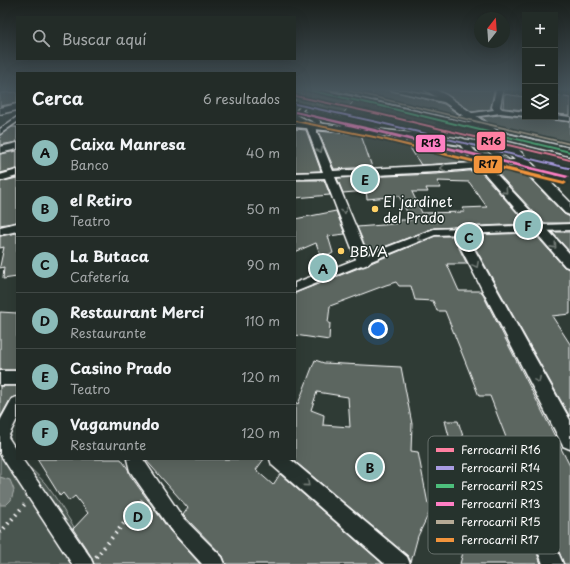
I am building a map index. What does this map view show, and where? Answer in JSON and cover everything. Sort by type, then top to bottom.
[{"type":"street","points":[[304,116],[314,124],[330,175],[363,261]]},
{"type":"street","points":[[436,116],[469,125],[481,125]]},
{"type":"street","points":[[468,116],[497,135],[570,152]]},
{"type":"street","points":[[558,118],[570,119]]},
{"type":"street","points":[[0,132],[16,120]]},
{"type":"street","points":[[296,124],[314,124],[501,146],[513,151],[570,210]]},
{"type":"street","points":[[461,141],[570,263]]},
{"type":"street","points":[[0,150],[16,146]]},
{"type":"street","points":[[552,148],[570,149]]},
{"type":"street","points":[[296,176],[330,175],[523,161]]},
{"type":"street","points":[[0,178],[16,174]]},
{"type":"street","points":[[0,231],[16,227]]},
{"type":"street","points":[[296,288],[434,232],[570,227]]},
{"type":"street","points":[[458,231],[570,439]]},
{"type":"street","points":[[0,378],[16,378]]},
{"type":"street","points":[[0,436],[16,406]]},
{"type":"street","points":[[0,440],[83,564]]},
{"type":"street","points":[[135,460],[136,464],[177,524],[215,564]]},
{"type":"street","points":[[279,460],[400,564]]},
{"type":"street","points":[[550,554],[554,564]]},
{"type":"path","points":[[0,533],[35,493]]},
{"type":"path","points":[[90,564],[137,507]]},
{"type":"shaded area","points":[[376,116],[416,116],[436,121],[435,124],[570,156],[570,163],[430,128]]},
{"type":"shaded area","points":[[361,135],[405,140],[423,167],[373,170]]},
{"type":"shaded area","points":[[0,442],[16,458],[16,460],[22,460],[45,483],[57,499],[74,527],[71,531],[81,564],[0,564]]},
{"type":"shaded area","points":[[0,477],[10,480],[14,490],[11,500],[6,505],[0,505]]},
{"type":"building","points":[[447,116],[461,116],[468,121]]},
{"type":"building","points":[[516,116],[522,117],[522,120],[556,120],[570,122],[570,145],[508,133],[505,129],[497,129],[481,117]]},
{"type":"building","points":[[12,127],[16,127],[16,142],[0,145],[0,135]]},
{"type":"building","points":[[296,129],[306,130],[321,171],[296,172]]},
{"type":"building","points":[[318,131],[361,135],[372,167],[334,169]]},
{"type":"building","points":[[405,140],[459,146],[472,162],[421,165]]},
{"type":"building","points":[[474,148],[486,150],[494,157],[505,156],[509,159],[486,160]]},
{"type":"building","points":[[16,151],[16,169],[0,173],[0,154]]},
{"type":"building","points":[[518,166],[564,214],[570,217],[570,223],[544,223],[493,168]]},
{"type":"building","points":[[479,170],[527,224],[434,228],[368,253],[357,227],[400,223],[399,220],[411,220],[399,196],[367,199],[366,191],[343,193],[337,178],[436,174]],"holes":[[[437,181],[469,182],[487,207],[462,208],[465,212],[422,213],[412,192],[428,192],[426,188],[441,188]]]},
{"type":"building","points":[[16,178],[16,222],[0,225],[0,182]]},
{"type":"building","points":[[296,180],[324,180],[330,195],[296,198]]},
{"type":"building","points":[[336,211],[345,234],[328,236],[333,253],[322,259],[316,243],[296,252],[296,219]]},
{"type":"building","points":[[552,232],[570,232],[570,252]]},
{"type":"building","points":[[16,233],[16,277],[3,279],[4,267],[0,268],[0,266],[4,247],[0,248],[0,236]]},
{"type":"building","points":[[534,233],[564,267],[570,269],[570,314],[552,316],[570,344],[570,417],[468,235]]},
{"type":"building","points":[[435,236],[453,236],[467,264],[447,264],[459,291],[481,291],[555,436],[505,436],[490,396],[479,396],[445,311],[437,311],[433,301],[415,300],[411,286],[399,286],[396,282],[330,306],[328,323],[330,323],[329,340],[296,335],[296,293]]},
{"type":"building","points":[[0,312],[16,313],[16,370],[0,370]]},
{"type":"building","points":[[315,360],[324,363],[401,367],[412,424],[411,451],[418,452],[428,504],[428,515],[418,536],[411,562],[408,556],[293,460],[296,460],[296,403],[298,404]],"holes":[[[317,392],[348,397],[350,427],[323,425],[324,415],[311,410]]]},
{"type":"building","points":[[0,386],[16,386],[16,396],[11,398],[0,418]]},
{"type":"building","points":[[445,421],[458,421],[463,436],[449,436]]},
{"type":"building","points":[[560,446],[570,466],[570,564],[564,564],[560,554]]},
{"type":"building","points":[[38,460],[122,460],[130,475],[170,531],[200,564],[94,564],[91,556],[73,529],[88,513],[75,496],[69,501],[63,493],[60,496]]},
{"type":"building","points":[[146,460],[263,460],[256,470],[273,485],[280,474],[383,564],[226,564],[223,556],[183,515],[188,508]]},
{"type":"building","points":[[463,554],[537,554],[541,564],[460,564]]},
{"type":"rail line","name":"R13","points":[[314,116],[566,176]]},
{"type":"rail line","name":"R14","points":[[351,116],[568,168]]},
{"type":"rail line","name":"R16","points":[[389,116],[570,160]]},
{"type":"rail line","name":"R2S","points":[[423,116],[570,152]]},
{"type":"rail line","name":"R15","points":[[454,116],[570,144]]},
{"type":"rail line","name":"R17","points":[[296,121],[374,137],[564,183]]},
{"type":"place","name":"Casino Prado","points":[[365,179]]},
{"type":"place","name":"El jardinet del Prado","points":[[375,209]]},
{"type":"place","name":"Vagamundo","points":[[528,225]]},
{"type":"place","name":"La Butaca","points":[[469,237]]},
{"type":"place","name":"BBVA","points":[[341,251]]},
{"type":"place","name":"Caixa Manresa","points":[[323,268]]},
{"type":"place","name":"el Retiro","points":[[370,467]]},
{"type":"place","name":"Restaurant Merci","points":[[138,516]]}]
